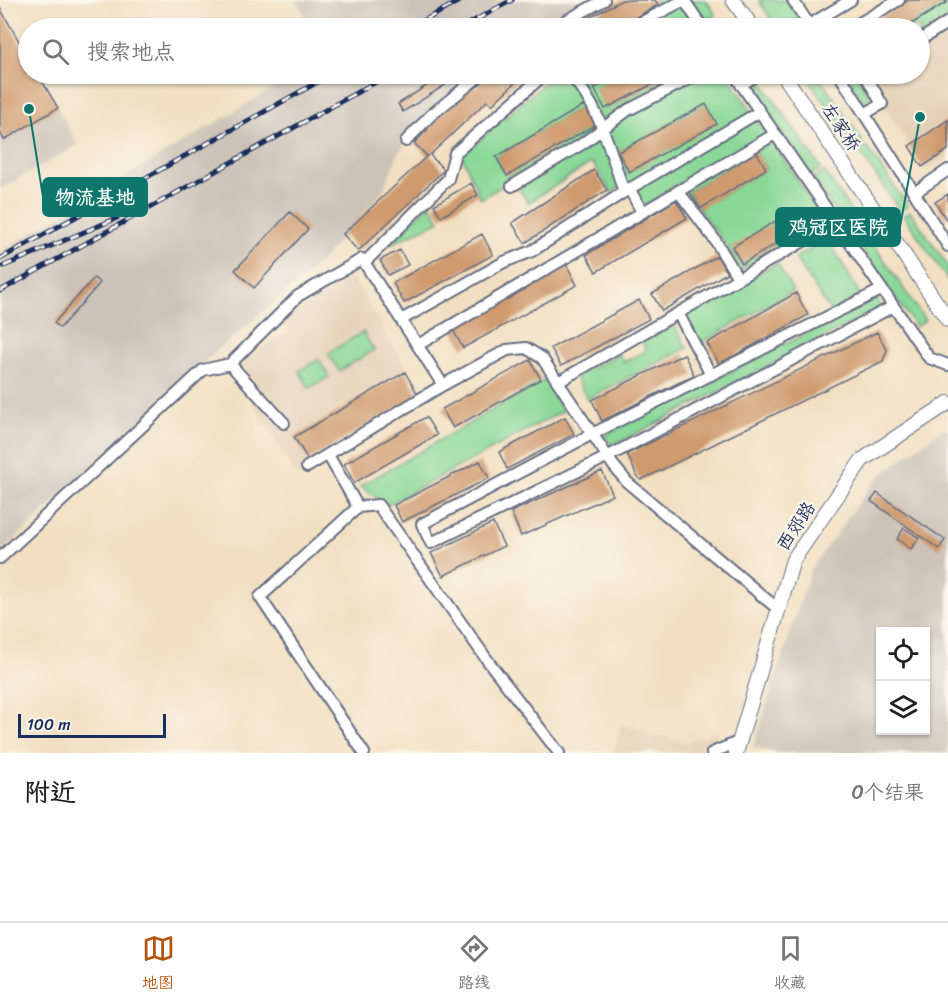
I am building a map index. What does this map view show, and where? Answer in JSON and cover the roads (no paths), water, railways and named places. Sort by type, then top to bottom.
[{"type":"main road","points":[[733,0],[746,18]]},
{"type":"main road","name":"左家桥","points":[[790,84],[948,320]]},
{"type":"main road","name":"西郊路","points":[[738,747],[793,560],[861,460],[948,403]]},
{"type":"street","points":[[571,18],[604,0]]},
{"type":"street","points":[[650,18],[684,0],[696,18]]},
{"type":"street","points":[[793,0],[804,18]]},
{"type":"street","points":[[823,18],[850,0]]},
{"type":"street","points":[[868,18],[899,0]]},
{"type":"street","points":[[930,34],[948,22]]},
{"type":"street","points":[[406,141],[431,115],[470,84]]},
{"type":"street","points":[[364,262],[448,179],[455,153],[534,84]]},
{"type":"street","points":[[580,84],[584,88],[627,190],[642,212]]},
{"type":"street","points":[[512,186],[628,110],[679,84]]},
{"type":"street","points":[[845,84],[948,246]]},
{"type":"street","points":[[864,114],[882,104],[871,84]]},
{"type":"street","points":[[741,85],[929,358],[948,364]]},
{"type":"street","points":[[401,320],[504,262],[532,251],[627,190],[759,112]]},
{"type":"street","points":[[418,345],[775,134]]},
{"type":"street","points":[[914,193],[948,171]]},
{"type":"street","points":[[678,191],[715,240],[738,278]]},
{"type":"street","points":[[558,382],[835,223]]},
{"type":"street","points":[[0,558],[203,370],[230,364],[298,296],[362,259],[443,385]]},
{"type":"street","points":[[881,290],[592,434],[423,524],[431,543],[607,457],[892,307]]},
{"type":"street","points":[[678,313],[711,375]]},
{"type":"street","points":[[307,467],[443,385],[507,350],[526,348],[542,358],[607,457],[627,482],[778,610]]},
{"type":"street","points":[[230,364],[284,423]]},
{"type":"street","points":[[327,455],[358,507]]},
{"type":"street","points":[[364,753],[260,597],[358,507],[378,505],[488,661],[559,753]]},
{"type":"street","points":[[712,753],[738,747]]},
{"type":"railway","points":[[429,18],[461,0]]},
{"type":"railway","points":[[479,18],[512,0]]},
{"type":"railway","points":[[0,259],[314,84]]},
{"type":"railway","points":[[0,291],[372,84]]},
{"type":"railway","points":[[4,266],[117,218]]},
{"type":"place","name":"物流基地","points":[[29,109]]},
{"type":"place","name":"鸡冠区医院","points":[[920,117]]}]
